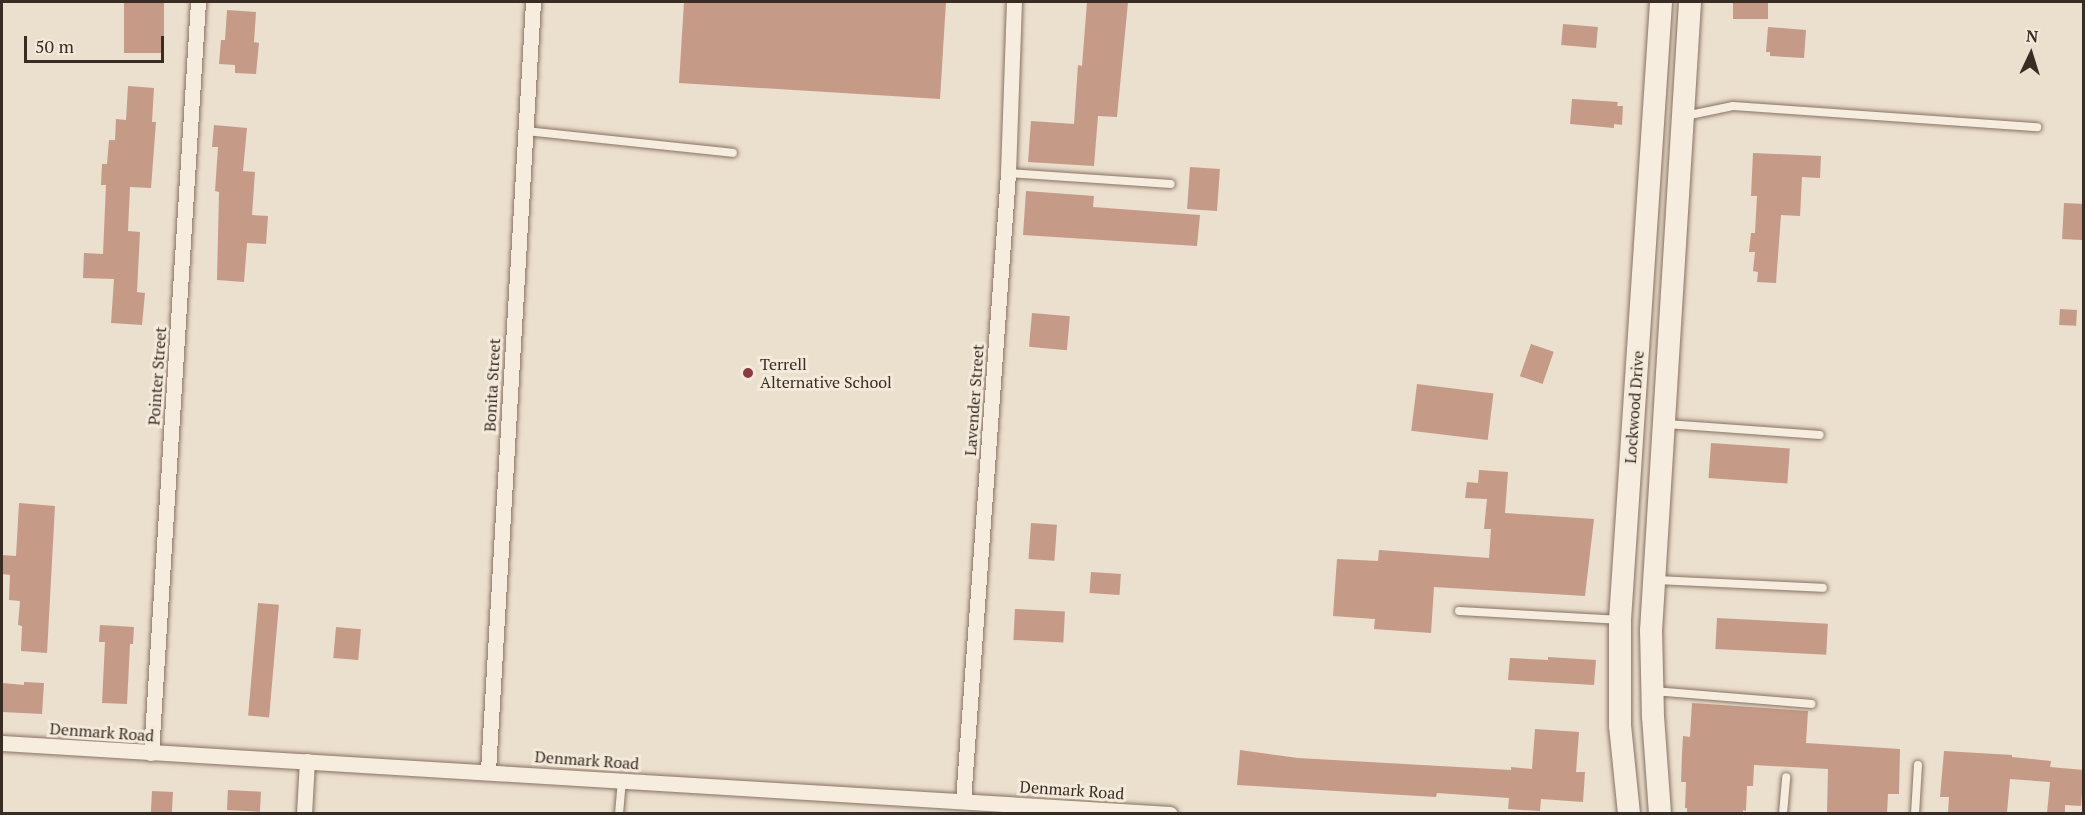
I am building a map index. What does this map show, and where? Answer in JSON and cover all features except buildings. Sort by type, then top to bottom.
[{"type":"main road","name":"Lockwood Drive","points":[[1629,813],[1620,726],[1620,620],[1661,2]]},
{"type":"main road","name":"Lockwood Drive","points":[[1660,813],[1652,691],[1653,580],[1690,2]]},
{"type":"main road","points":[[1653,115],[1683,117]]},
{"type":"main road","points":[[1625,533],[1656,535]]},
{"type":"street","name":"Pointer Street","points":[[151,753],[198,2]]},
{"type":"street","name":"Bonita Street","points":[[488,771],[533,2]]},
{"type":"street","name":"Lavender Street","points":[[963,801],[1008,173],[1014,2]]},
{"type":"street","name":"Denmark Road","points":[[2,743],[1170,813]]},
{"type":"street","points":[[304,813],[307,761]]},
{"type":"lane","points":[[1683,117],[1733,106],[2037,127]]},
{"type":"lane","points":[[525,131],[733,153]]},
{"type":"lane","points":[[1008,173],[1171,184]]},
{"type":"lane","points":[[1663,424],[1820,435]]},
{"type":"lane","points":[[1653,580],[1823,588]]},
{"type":"lane","points":[[1459,611],[1620,620]]},
{"type":"lane","points":[[1652,691],[1811,704]]},
{"type":"lane","points":[[1915,813],[1918,765]]},
{"type":"lane","points":[[1783,813],[1786,777]]},
{"type":"lane","points":[[619,813],[622,780]]},
{"type":"place","name":"Terrell Alternative School","points":[[748,373]]}]
